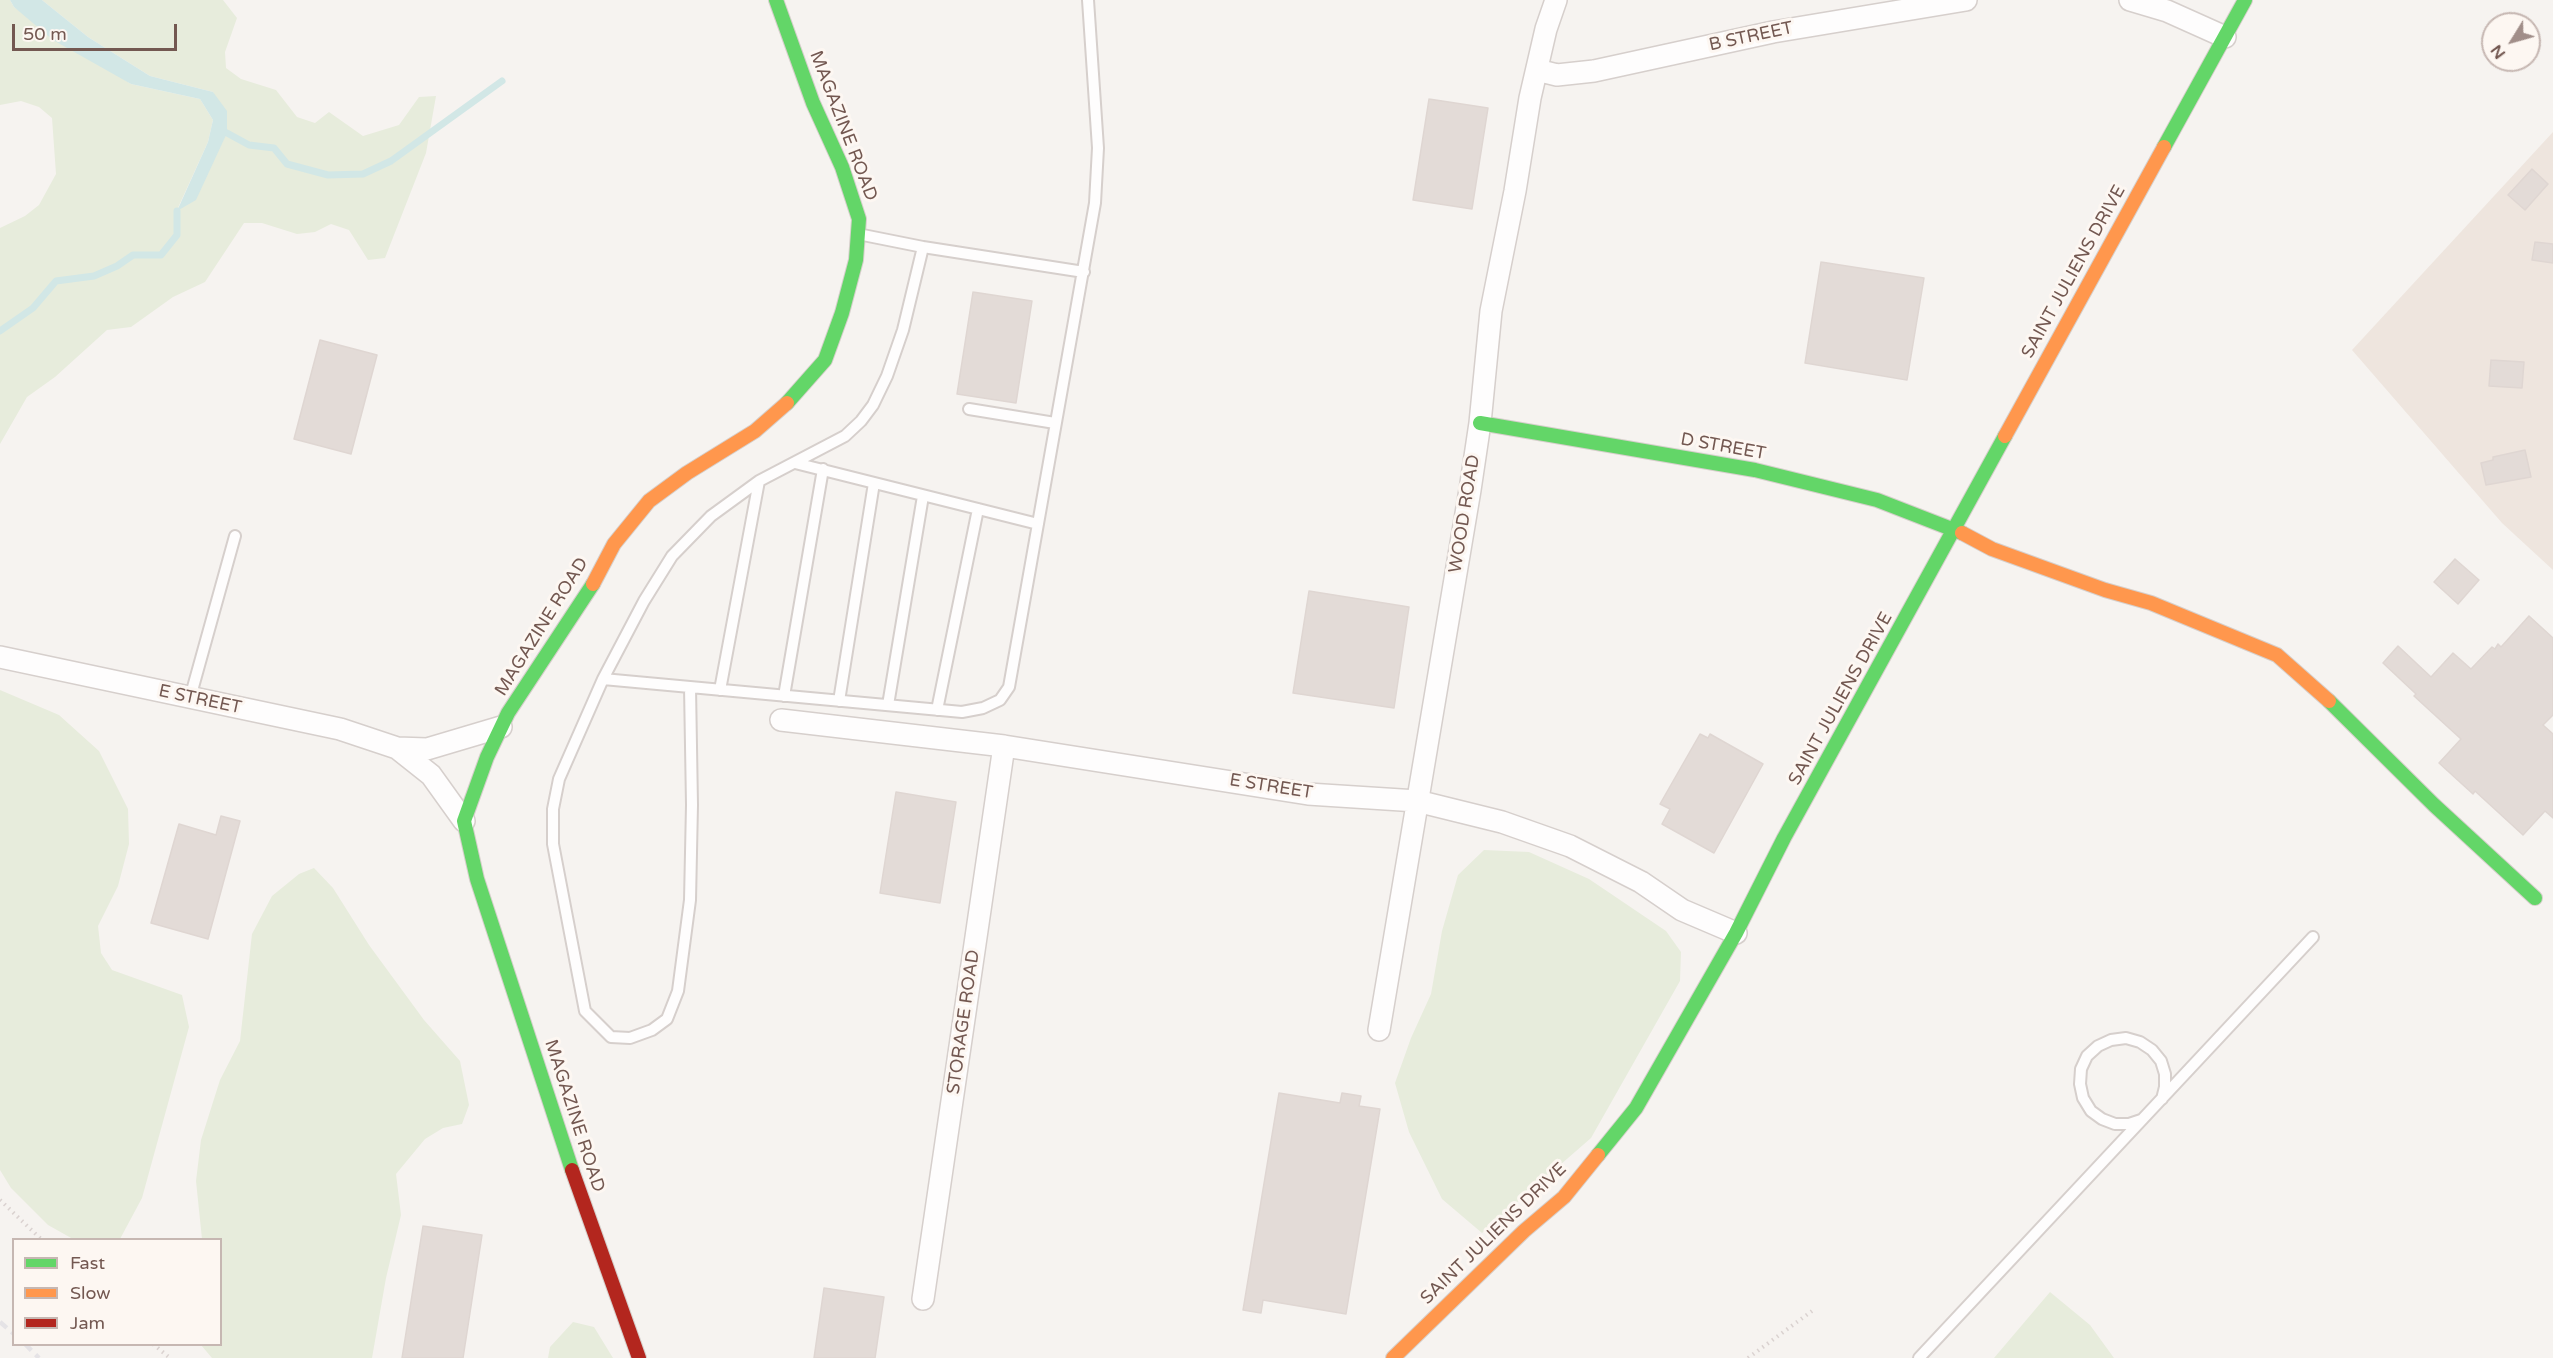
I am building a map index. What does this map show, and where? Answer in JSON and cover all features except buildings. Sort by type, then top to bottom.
[{"type":"street","name":"MAGAZINE ROAD","points":[[639,1358],[559,1132],[477,879],[464,821],[486,757],[501,727],[586,597],[614,544],[649,501],[755,431],[792,398],[825,360],[842,313],[856,260],[859,219],[842,166],[813,103],[776,0]]},
{"type":"street","name":"WOOD ROAD","points":[[1379,1030],[1480,423],[1491,311],[1537,70],[1546,28],[1556,0]]},
{"type":"street","name":"B STREET","points":[[1537,70],[1557,75],[1593,71],[1773,32],[1966,0]]},
{"type":"street","points":[[2130,0],[2167,11],[2225,37]]},
{"type":"street","name":"SAINT JULIENS DRIVE","points":[[1393,1358],[1524,1231],[1564,1197],[1636,1108],[1736,933],[1784,838],[2245,0]]},
{"type":"street","name":"D STREET","points":[[1480,423],[1755,470],[1877,500],[1954,529],[1992,549],[2105,590],[2151,603],[2277,656],[2340,710],[2434,805],[2535,898]]},
{"type":"street","name":"E STREET","points":[[0,657],[340,729],[398,748],[427,749],[501,727]]},
{"type":"street","name":"E STREET","points":[[781,720],[1004,746],[1308,794],[1417,801],[1502,822],[1570,846],[1641,882],[1682,910],[1736,933]]},
{"type":"street","name":"STORAGE ROAD","points":[[923,1299],[1004,746]]},
{"type":"street","name":"E STREET","points":[[398,748],[431,775],[464,821]]},
{"type":"lane","points":[[603,679],[962,712],[983,708],[1000,700],[1009,687],[1095,203],[1098,148],[1088,0]]},
{"type":"lane","points":[[858,234],[923,247],[1084,272]]},
{"type":"lane","points":[[690,687],[692,805],[690,900],[678,991],[667,1019],[652,1030],[630,1038],[611,1037],[585,1011],[561,890],[553,832],[552,809],[559,779],[603,679],[644,601],[672,556],[711,516],[759,481],[845,436],[861,421],[873,405],[903,330],[923,247]]},
{"type":"lane","points":[[969,409],[1056,423]]},
{"type":"lane","points":[[795,463],[1038,524]]},
{"type":"lane","points":[[784,696],[822,470]]},
{"type":"lane","points":[[720,690],[759,481]]},
{"type":"lane","points":[[839,701],[874,483]]},
{"type":"lane","points":[[888,705],[923,496]]},
{"type":"lane","points":[[937,710],[978,509]]},
{"type":"lane","points":[[190,698],[234,536]]},
{"type":"lane","points":[[1919,1358],[2313,937]]},
{"type":"lane","points":[[2142,1120],[2129,1124],[2115,1124],[2091,1111],[2083,1098],[2080,1084],[2081,1069],[2087,1056],[2098,1046],[2111,1040],[2126,1038],[2140,1042],[2152,1050],[2161,1061],[2165,1074],[2162,1099]]},
{"type":"path","points":[[0,1200],[41,1238]]},
{"type":"path","points":[[1748,1358],[1812,1311]]},
{"type":"path","points":[[155,1346],[170,1358]]},
{"type":"shaded area","points":[[10,0],[42,0],[88,37],[150,76],[213,92],[227,111],[227,133],[196,200],[177,211],[208,142],[213,120],[200,99],[131,84],[53,40],[14,7]]},
{"type":"shaded area","points":[[2553,132],[2553,570],[2502,523],[2352,350]]},
{"type":"green space","points":[[0,0],[10,0],[14,7],[131,84],[200,99],[213,120],[208,142],[177,210],[227,133],[213,92],[150,76],[88,37],[42,0],[223,0],[237,18],[225,52],[226,68],[241,79],[276,90],[297,117],[315,123],[329,112],[363,136],[399,125],[419,97],[436,96],[426,153],[385,258],[368,260],[349,230],[331,224],[315,232],[297,234],[262,223],[244,223],[205,282],[173,297],[131,327],[107,330],[55,377],[27,397],[0,444],[0,228],[25,216],[39,205],[56,174],[52,118],[39,107],[21,101],[0,105]]},
{"type":"green space","points":[[0,690],[59,715],[99,751],[128,809],[129,844],[118,886],[98,926],[101,953],[112,970],[182,995],[189,1027],[142,1198],[121,1238],[71,1238],[48,1225],[11,1188],[0,1170]]},
{"type":"green space","points":[[1484,850],[1529,852],[1589,879],[1666,931],[1681,952],[1680,981],[1591,1138],[1482,1233],[1442,1199],[1409,1132],[1395,1083],[1411,1038],[1431,994],[1442,931],[1458,875]]},
{"type":"green space","points":[[314,868],[333,888],[369,945],[424,1020],[460,1061],[469,1105],[462,1124],[443,1128],[425,1139],[396,1174],[401,1215],[386,1278],[372,1358],[212,1358],[202,1346],[222,1346],[222,1238],[202,1238],[196,1181],[201,1140],[220,1080],[240,1041],[252,934],[272,896],[299,874]]},
{"type":"green space","points":[[2050,1292],[2090,1325],[2114,1358],[1994,1358]]},
{"type":"green space","points":[[573,1322],[594,1327],[613,1358],[548,1358],[550,1347]]},
{"type":"waterway","points":[[227,133],[249,145],[274,148],[287,164],[328,175],[363,174],[391,161],[502,81]]},
{"type":"waterway","points":[[0,331],[33,308],[56,281],[94,276],[117,266],[133,255],[161,255],[177,235],[177,211]]},
{"type":"railway","points":[[0,1322],[12,1332]]},
{"type":"railway","points":[[27,1346],[39,1358]]},
{"type":"traffic: fast","points":[[776,0],[813,103],[842,167],[859,219],[856,260],[842,313],[825,360],[787,403]]},
{"type":"traffic: fast","points":[[2164,147],[2245,0]]},
{"type":"traffic: fast","points":[[1480,423],[1755,470],[1877,500],[1962,533]]},
{"type":"traffic: fast","points":[[1598,1155],[1636,1108],[1736,933],[1784,838],[2005,436]]},
{"type":"traffic: fast","points":[[572,1170],[477,879],[464,821],[487,757],[508,713],[593,584]]},
{"type":"traffic: fast","points":[[2329,701],[2434,805],[2535,898]]},
{"type":"traffic: slow","points":[[2005,436],[2164,147]]},
{"type":"traffic: slow","points":[[593,584],[614,544],[649,501],[687,473],[755,431],[787,403]]},
{"type":"traffic: slow","points":[[1962,533],[1992,549],[2105,590],[2151,603],[2277,655],[2329,701]]},
{"type":"traffic: slow","points":[[1393,1358],[1524,1231],[1564,1197],[1598,1155]]},
{"type":"traffic: jam","points":[[572,1170],[639,1358]]}]
